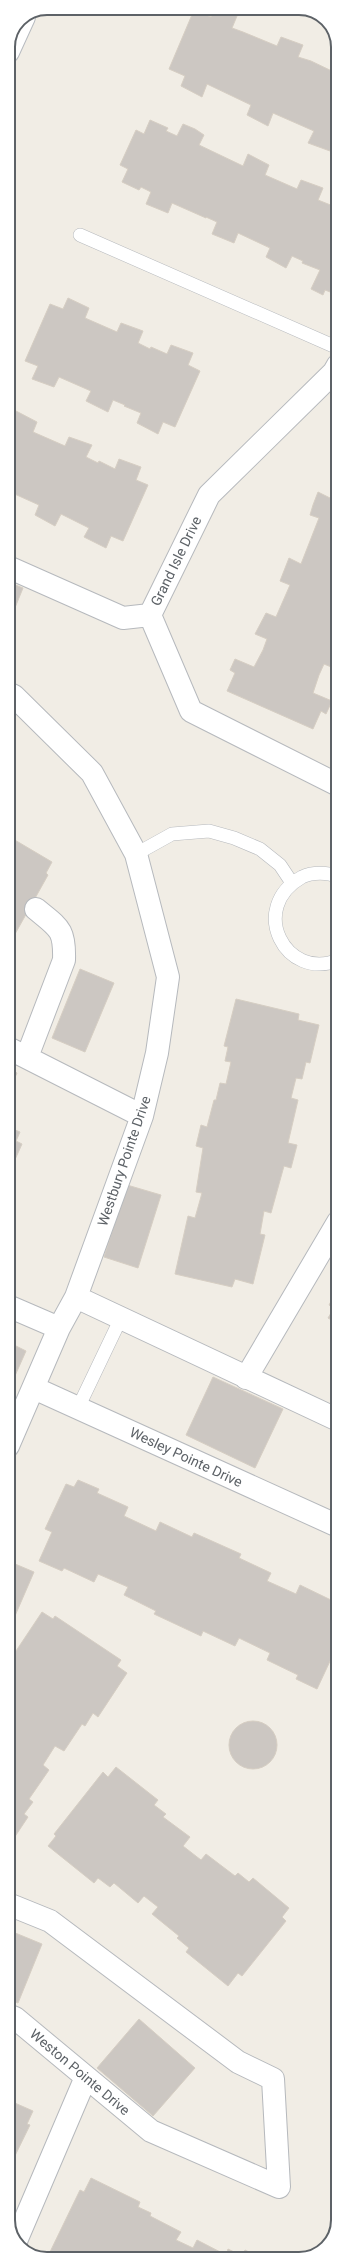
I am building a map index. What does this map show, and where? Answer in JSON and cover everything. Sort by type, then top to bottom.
[{"type":"street","name":"Grand Isle Drive","points":[[331,375],[209,495],[150,616],[191,711],[331,781]]},
{"type":"street","points":[[15,570],[123,618],[150,616]]},
{"type":"street","name":"Westbury Pointe Drive","points":[[15,697],[92,773],[136,854],[168,977],[157,1053],[142,1116],[76,1297],[60,1328],[34,1388],[15,1416]]},
{"type":"street","points":[[36,909],[59,928],[64,947],[64,960],[17,1053],[142,1116]]},
{"type":"street","points":[[246,1378],[331,1234]]},
{"type":"street","points":[[76,1297],[331,1417]]},
{"type":"street","points":[[15,1309],[60,1328]]},
{"type":"street","name":"Wesley Pointe Drive","points":[[34,1388],[331,1523]]},
{"type":"street","name":"Weston Pointe Drive","points":[[15,1907],[50,1921],[238,2062],[273,2079],[278,2186],[151,2131],[15,2018]]},
{"type":"street","points":[[19,2235],[86,2077]]},
{"type":"lane","points":[[80,235],[331,345]]},
{"type":"lane","points":[[136,854],[172,834],[209,831],[234,838],[260,849],[280,865],[292,883]]},
{"type":"lane","points":[[331,876],[319,873],[305,876],[292,883],[282,894],[276,908],[275,923],[280,938],[288,951],[301,960],[316,964],[331,962]]},
{"type":"lane","points":[[78,1408],[121,1318]]},
{"type":"building","points":[[192,15],[206,15],[211,17],[212,15],[234,15],[237,16],[232,28],[277,46],[281,37],[303,45],[298,57],[311,61],[331,71],[330,151],[308,143],[314,131],[273,113],[268,126],[247,115],[251,105],[207,84],[202,97],[181,86],[185,76],[169,69]]},
{"type":"building","points":[[150,120],[168,128],[166,131],[177,136],[183,124],[204,135],[199,145],[243,166],[248,154],[269,165],[265,175],[297,189],[301,180],[323,188],[318,200],[331,205],[331,292],[325,290],[323,295],[311,289],[320,270],[302,263],[303,261],[292,256],[286,268],[266,257],[270,248],[238,233],[234,243],[212,234],[217,222],[172,203],[168,213],[146,204],[151,192],[141,187],[139,190],[122,182],[128,169],[120,165],[136,130],[144,134]]},
{"type":"building","points":[[68,298],[89,308],[85,318],[117,332],[121,323],[143,331],[138,343],[150,349],[151,347],[167,354],[171,345],[193,353],[188,365],[200,371],[175,427],[163,422],[158,434],[137,423],[141,413],[124,406],[125,405],[113,400],[108,412],[86,401],[91,391],[59,377],[54,387],[32,379],[38,366],[25,361],[50,304],[63,309]]},
{"type":"building","points":[[16,411],[37,422],[33,432],[65,446],[69,437],[92,445],[86,457],[98,463],[99,461],[115,469],[119,459],[141,467],[136,480],[148,485],[123,541],[111,536],[106,548],[84,537],[89,528],[61,514],[55,526],[35,515],[39,505],[15,494]]},
{"type":"building","points":[[318,492],[330,498],[331,496],[331,667],[324,664],[313,693],[331,701],[331,703],[326,714],[321,711],[313,729],[227,691],[235,673],[230,670],[235,659],[254,667],[263,650],[267,639],[255,634],[266,613],[276,617],[290,585],[280,581],[289,558],[301,564],[319,518],[310,515]]},
{"type":"building","points":[[15,585],[23,588],[15,608]]},
{"type":"building","points":[[15,840],[52,862],[46,873],[48,875],[15,934]]},
{"type":"building","points":[[80,969],[114,983],[85,1052],[52,1038]]},
{"type":"building","points":[[236,999],[299,1014],[298,1020],[319,1025],[310,1063],[306,1062],[302,1079],[296,1078],[291,1098],[298,1100],[288,1143],[297,1145],[291,1168],[284,1166],[271,1213],[264,1211],[260,1234],[265,1235],[253,1284],[235,1279],[232,1287],[175,1274],[188,1216],[195,1218],[202,1193],[196,1192],[203,1148],[196,1146],[201,1125],[207,1127],[220,1083],[226,1084],[231,1062],[225,1061],[228,1047],[224,1046]]},
{"type":"building","points":[[15,1130],[20,1132],[16,1141],[22,1144],[15,1160]]},
{"type":"building","points":[[127,1185],[161,1195],[138,1268],[104,1257]]},
{"type":"building","points":[[331,1313],[331,1320],[328,1318]]},
{"type":"building","points":[[15,1346],[26,1351],[15,1376]]},
{"type":"building","points":[[213,1377],[283,1409],[255,1468],[186,1435]]},
{"type":"building","points":[[78,1480],[99,1489],[97,1493],[128,1507],[124,1516],[156,1531],[160,1522],[192,1537],[194,1533],[241,1554],[239,1558],[271,1573],[267,1581],[296,1594],[300,1585],[331,1600],[331,1659],[317,1689],[296,1679],[298,1675],[267,1660],[270,1653],[239,1638],[235,1646],[203,1631],[201,1636],[154,1614],[156,1611],[124,1595],[128,1587],[98,1574],[94,1582],[64,1568],[62,1571],[39,1561],[52,1532],[45,1529],[66,1484],[74,1487]]},
{"type":"building","points":[[15,1564],[34,1572],[15,1616]]},
{"type":"building","points":[[42,1612],[53,1619],[55,1616],[121,1660],[117,1666],[127,1673],[98,1717],[93,1713],[85,1726],[82,1724],[64,1751],[55,1746],[43,1765],[49,1770],[29,1799],[33,1802],[24,1814],[28,1817],[15,1836],[15,1664],[15,1652]]},
{"type":"building","points":[[248,1721],[258,1721],[270,1728],[277,1740],[277,1750],[270,1762],[258,1769],[248,1769],[240,1765],[233,1758],[229,1750],[229,1740],[233,1732],[240,1725]]},
{"type":"building","points":[[116,1767],[158,1800],[154,1805],[166,1814],[163,1817],[190,1837],[183,1846],[201,1860],[206,1854],[235,1876],[238,1873],[249,1882],[253,1878],[289,1908],[282,1917],[286,1921],[242,1976],[238,1973],[228,1986],[186,1952],[189,1948],[177,1938],[179,1936],[152,1914],[158,1907],[144,1896],[138,1903],[114,1883],[110,1887],[98,1878],[94,1883],[48,1846],[56,1836],[54,1834],[103,1772],[108,1777]]},
{"type":"building","points":[[15,1933],[42,1944],[18,2003],[15,2002]]},
{"type":"building","points":[[139,2019],[195,2068],[153,2116],[97,2068]]},
{"type":"building","points":[[15,2103],[33,2111],[27,2124],[30,2125],[15,2156]]},
{"type":"building","points":[[91,2178],[140,2202],[138,2207],[151,2213],[150,2216],[181,2232],[176,2240],[193,2248],[197,2240],[220,2252],[50,2252],[80,2190],[84,2192]]},
{"type":"building","points":[[228,2249],[234,2252],[227,2252]]}]
